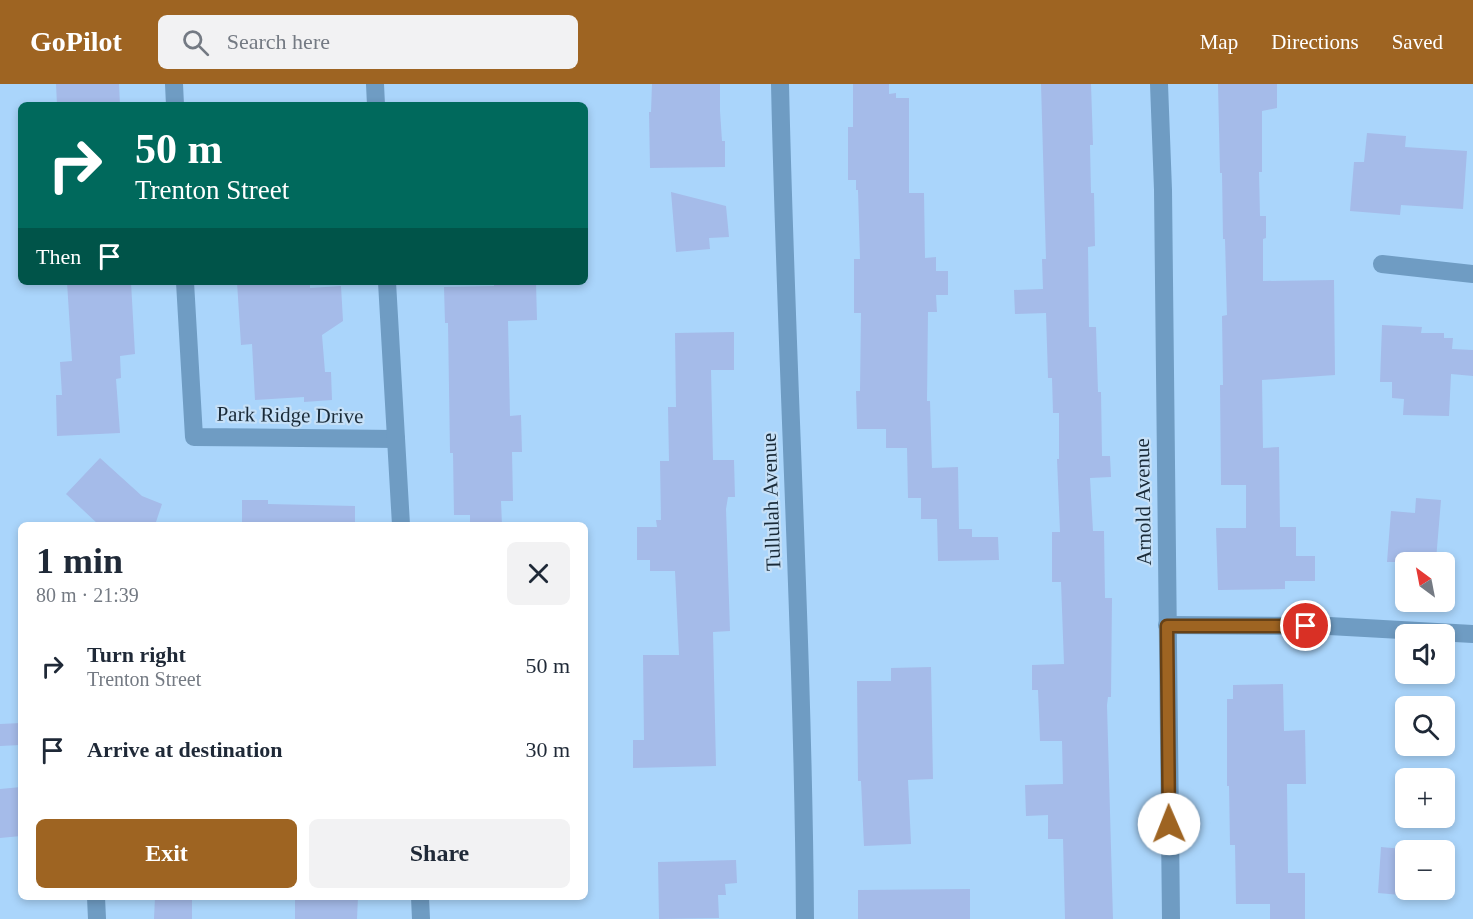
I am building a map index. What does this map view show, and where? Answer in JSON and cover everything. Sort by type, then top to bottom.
[{"type":"street","points":[[174,84],[175,102]]},
{"type":"street","points":[[375,84],[376,102]]},
{"type":"street","name":"Tullulah Avenue","points":[[780,84],[804,766],[805,919]]},
{"type":"street","name":"Arnold Avenue","points":[[1159,84],[1163,190],[1171,919]]},
{"type":"street","points":[[1382,264],[1473,274]]},
{"type":"street","name":"Park Ridge Drive","points":[[185,285],[194,437],[396,439]]},
{"type":"street","points":[[387,285],[401,522]]},
{"type":"street","points":[[1167,626],[1329,626],[1473,634]]},
{"type":"street","points":[[96,900],[97,919]]},
{"type":"street","points":[[420,900],[421,919]]},
{"type":"building","points":[[56,84],[119,84],[120,102],[57,102]]},
{"type":"building","points":[[652,84],[720,84],[725,167],[650,168],[649,112],[651,112]]},
{"type":"building","points":[[853,84],[889,84],[889,94],[896,93],[896,98],[909,98],[909,193],[924,193],[925,258],[936,257],[936,271],[948,271],[948,295],[936,295],[937,312],[928,312],[927,401],[930,401],[932,468],[958,467],[959,529],[972,529],[972,537],[998,537],[999,560],[938,561],[937,519],[921,519],[921,498],[908,498],[907,448],[886,448],[886,429],[857,429],[856,391],[860,391],[861,313],[854,313],[854,259],[860,259],[858,190],[856,190],[856,180],[848,180],[848,127],[853,127]]},
{"type":"building","points":[[1041,84],[1091,84],[1093,145],[1090,145],[1091,193],[1094,193],[1095,246],[1088,247],[1089,327],[1096,327],[1098,392],[1101,392],[1102,456],[1110,456],[1111,477],[1090,478],[1093,531],[1104,531],[1105,598],[1112,598],[1111,697],[1108,697],[1107,705],[1113,919],[1065,919],[1063,839],[1048,839],[1048,815],[1026,816],[1025,785],[1063,784],[1062,741],[1040,741],[1038,690],[1032,690],[1032,665],[1064,664],[1061,582],[1052,582],[1052,532],[1060,532],[1057,459],[1059,459],[1059,413],[1053,413],[1052,378],[1048,378],[1046,313],[1015,314],[1014,290],[1043,289],[1042,259],[1046,259]]},
{"type":"building","points":[[1218,84],[1277,84],[1277,108],[1262,111],[1262,172],[1259,172],[1260,216],[1266,216],[1266,238],[1263,239],[1263,281],[1334,280],[1335,375],[1262,380],[1263,448],[1279,447],[1280,527],[1296,527],[1296,556],[1315,556],[1315,581],[1285,581],[1285,589],[1218,590],[1216,528],[1246,528],[1246,485],[1221,485],[1222,316],[1227,315]]},
{"type":"building","points":[[1367,133],[1406,136],[1405,147],[1467,151],[1463,209],[1401,205],[1400,215],[1350,211],[1354,162],[1364,162]]},
{"type":"building","points":[[671,192],[726,206],[729,237],[709,238],[710,249],[676,252]]},
{"type":"building","points":[[67,285],[131,285],[135,354],[120,356],[121,378],[116,379],[120,433],[57,436],[56,395],[62,395],[60,362],[72,361]]},
{"type":"building","points":[[237,285],[310,285],[310,288],[341,286],[343,321],[322,335],[325,372],[331,372],[332,400],[304,402],[304,397],[255,400],[252,344],[241,345]]},
{"type":"building","points":[[536,285],[537,320],[508,321],[510,416],[521,415],[522,452],[512,452],[513,501],[501,501],[502,522],[470,522],[470,515],[454,515],[453,453],[450,453],[448,323],[445,323],[444,287]]},
{"type":"building","points":[[1382,325],[1422,327],[1421,333],[1444,333],[1444,338],[1453,338],[1452,349],[1473,350],[1473,376],[1451,374],[1449,416],[1403,415],[1404,399],[1392,398],[1392,382],[1380,382]]},
{"type":"building","points":[[734,332],[734,370],[711,370],[713,460],[734,460],[735,497],[728,497],[726,509],[730,631],[713,632],[716,766],[633,768],[633,740],[644,740],[643,655],[679,655],[675,571],[650,571],[650,560],[637,560],[637,527],[657,527],[656,520],[661,520],[660,461],[669,461],[668,407],[676,407],[675,333]]},
{"type":"building","points":[[100,458],[142,496],[162,504],[156,522],[96,522],[66,494]]},
{"type":"building","points":[[1416,498],[1441,500],[1437,552],[1395,552],[1395,562],[1387,562],[1391,511],[1415,513]]},
{"type":"building","points":[[242,500],[268,500],[268,504],[355,506],[355,522],[242,522]]},
{"type":"building","points":[[931,667],[933,779],[908,780],[911,844],[864,846],[861,781],[858,781],[857,681],[891,681],[891,668]]},
{"type":"building","points":[[1283,684],[1284,731],[1305,730],[1306,784],[1287,784],[1288,873],[1305,873],[1305,919],[1270,919],[1270,904],[1236,904],[1235,845],[1230,845],[1227,699],[1233,699],[1233,685]]},
{"type":"building","points":[[18,723],[18,745],[0,746],[0,724]]},
{"type":"building","points":[[18,787],[18,836],[0,838],[0,789]]},
{"type":"building","points":[[1381,847],[1395,848],[1395,894],[1378,893]]},
{"type":"building","points":[[736,860],[737,883],[725,884],[726,895],[718,895],[719,918],[659,919],[658,862]]},
{"type":"building","points":[[970,889],[970,919],[858,919],[858,890]]},
{"type":"building","points":[[155,900],[192,900],[192,919],[154,919]]},
{"type":"building","points":[[295,900],[358,900],[357,919],[295,919]]},
{"type":"route","points":[[1169,824],[1167,626],[1306,626]]}]
